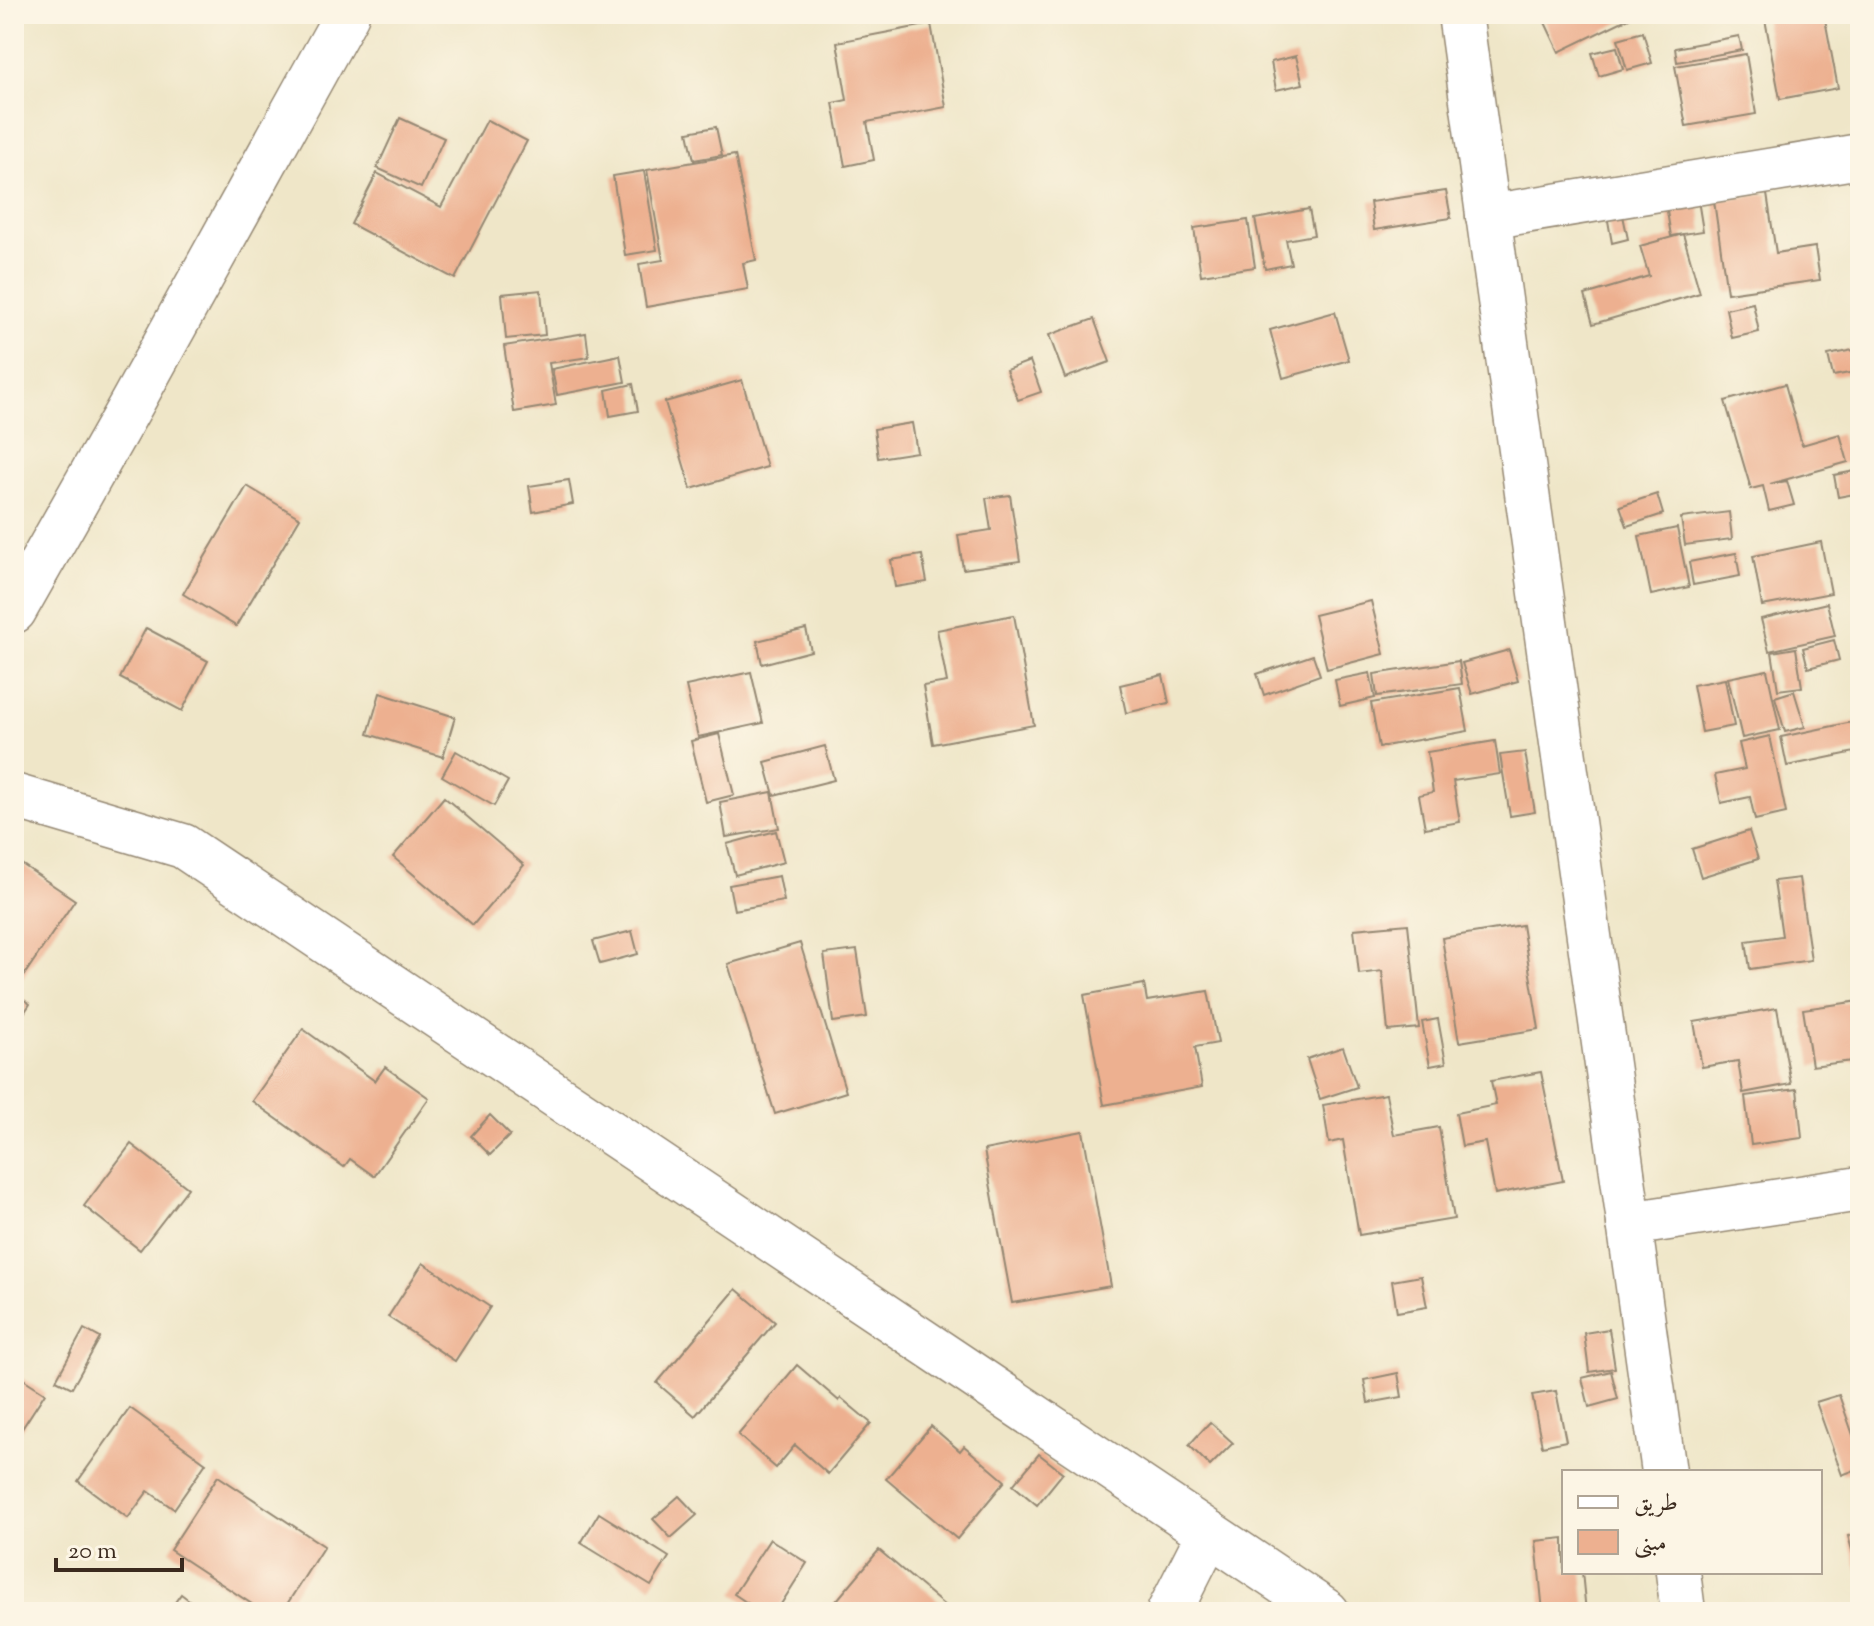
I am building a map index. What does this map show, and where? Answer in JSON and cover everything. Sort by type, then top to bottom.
[{"type":"street","points":[[14,611],[347,14]]},
{"type":"street","points":[[1460,14],[1664,1470]]},
{"type":"street","points":[[1488,217],[1860,156]]},
{"type":"street","points":[[14,796],[183,846],[1327,1612]]},
{"type":"street","points":[[1629,1224],[1860,1189]]},
{"type":"street","points":[[1169,1612],[1209,1533]]},
{"type":"street","points":[[1678,1574],[1683,1612]]},
{"type":"building","points":[[1541,14],[1627,14],[1629,18],[1559,52]]},
{"type":"building","points":[[1764,14],[1824,14],[1838,88],[1780,99]]},
{"type":"building","points":[[931,24],[946,107],[867,122],[874,160],[845,166],[833,103],[847,100],[837,42]]},
{"type":"building","points":[[1643,32],[1652,63],[1627,70],[1618,39]]},
{"type":"building","points":[[1739,36],[1742,50],[1677,62],[1675,48]]},
{"type":"building","points":[[1617,47],[1623,69],[1599,76],[1592,53]]},
{"type":"building","points":[[1746,54],[1756,114],[1686,126],[1675,66]]},
{"type":"building","points":[[1296,56],[1303,84],[1276,90],[1271,62]]},
{"type":"building","points":[[400,118],[444,138],[421,188],[377,168]]},
{"type":"building","points":[[487,120],[527,141],[455,279],[351,224],[377,173],[441,207]]},
{"type":"building","points":[[716,127],[722,155],[694,160],[688,132]]},
{"type":"building","points":[[735,155],[756,260],[743,263],[748,289],[646,307],[639,264],[663,260],[647,170]]},
{"type":"building","points":[[644,171],[657,250],[625,255],[613,176]]},
{"type":"building","points":[[1446,191],[1451,218],[1374,230],[1370,202]]},
{"type":"building","points":[[1767,194],[1776,253],[1815,247],[1820,280],[1727,293],[1714,201]]},
{"type":"building","points":[[1698,200],[1703,231],[1671,236],[1666,205]]},
{"type":"building","points":[[1309,209],[1314,235],[1286,240],[1291,264],[1265,269],[1255,219]]},
{"type":"building","points":[[1622,211],[1628,239],[1612,243],[1607,215]]},
{"type":"building","points":[[1248,220],[1255,267],[1201,275],[1194,228]]},
{"type":"building","points":[[1683,234],[1700,293],[1593,324],[1585,295],[1649,276],[1640,246]]},
{"type":"building","points":[[541,290],[545,335],[506,339],[502,294]]},
{"type":"building","points":[[1753,303],[1759,332],[1732,338],[1726,309]]},
{"type":"building","points":[[1335,312],[1349,360],[1283,378],[1270,330]]},
{"type":"building","points":[[1094,319],[1110,362],[1065,378],[1049,335]]},
{"type":"building","points":[[586,333],[589,357],[549,363],[556,405],[514,412],[504,346]]},
{"type":"building","points":[[1858,349],[1860,371],[1833,376],[1828,355]]},
{"type":"building","points":[[620,355],[625,382],[557,395],[552,369]]},
{"type":"building","points":[[1030,361],[1041,392],[1018,400],[1006,370]]},
{"type":"building","points":[[742,380],[767,467],[691,489],[665,402]]},
{"type":"building","points":[[633,384],[638,411],[610,416],[606,390]]},
{"type":"building","points":[[1785,384],[1802,445],[1840,434],[1848,462],[1770,484],[1787,481],[1794,505],[1769,511],[1763,486],[1751,489],[1725,401]]},
{"type":"building","points":[[912,423],[917,452],[878,458],[874,429]]},
{"type":"building","points":[[1860,470],[1860,493],[1838,497],[1834,475]]},
{"type":"building","points":[[569,480],[573,504],[533,512],[529,486]]},
{"type":"building","points":[[247,486],[300,518],[236,626],[183,594]]},
{"type":"building","points":[[1657,494],[1663,514],[1627,526],[1620,506]]},
{"type":"building","points":[[1010,495],[1020,561],[963,569],[958,535],[991,530],[986,498]]},
{"type":"building","points":[[1729,512],[1732,539],[1685,545],[1681,518]]},
{"type":"building","points":[[1677,528],[1689,587],[1651,595],[1639,536]]},
{"type":"building","points":[[1821,542],[1831,593],[1762,606],[1753,556]]},
{"type":"building","points":[[1736,553],[1740,576],[1693,585],[1689,562]]},
{"type":"building","points":[[922,555],[927,582],[895,587],[891,560]]},
{"type":"building","points":[[1371,601],[1384,654],[1327,669],[1314,615]]},
{"type":"building","points":[[1827,603],[1835,636],[1769,651],[1761,619]]},
{"type":"building","points":[[1014,615],[1034,725],[933,744],[923,686],[947,682],[937,630]]},
{"type":"building","points":[[146,628],[208,661],[182,711],[120,678]]},
{"type":"building","points":[[806,629],[811,651],[762,664],[757,641]]},
{"type":"building","points":[[1834,640],[1839,660],[1808,668],[1803,648]]},
{"type":"building","points":[[1796,648],[1802,687],[1778,690],[1772,652]]},
{"type":"building","points":[[1509,650],[1518,681],[1472,694],[1462,663]]},
{"type":"building","points":[[1313,655],[1320,675],[1264,695],[1257,674]]},
{"type":"building","points":[[1459,661],[1462,684],[1377,696],[1374,674]]},
{"type":"building","points":[[1767,670],[1780,730],[1742,738],[1728,678]]},
{"type":"building","points":[[751,672],[763,723],[698,737],[686,686]]},
{"type":"building","points":[[1370,673],[1375,698],[1340,706],[1335,680]]},
{"type":"building","points":[[1163,675],[1169,703],[1126,713],[1120,685]]},
{"type":"building","points":[[1725,679],[1734,726],[1702,732],[1693,685]]},
{"type":"building","points":[[1460,688],[1468,731],[1379,747],[1371,703]]},
{"type":"building","points":[[1794,691],[1805,727],[1785,732],[1775,697]]},
{"type":"building","points":[[380,693],[455,717],[443,757],[368,734]]},
{"type":"building","points":[[1857,721],[1860,751],[1787,766],[1781,737]]},
{"type":"building","points":[[719,734],[734,795],[706,802],[691,741]]},
{"type":"building","points":[[1770,736],[1786,813],[1755,820],[1750,797],[1721,803],[1715,775],[1745,769],[1739,743]]},
{"type":"building","points":[[1495,741],[1500,774],[1453,781],[1460,822],[1425,828],[1419,795],[1433,792],[1427,752]]},
{"type":"building","points":[[825,746],[834,780],[774,795],[765,762]]},
{"type":"building","points":[[456,751],[508,781],[494,806],[442,776]]},
{"type":"building","points":[[1525,752],[1535,812],[1510,816],[1500,755]]},
{"type":"building","points":[[772,792],[779,828],[726,837],[720,802]]},
{"type":"building","points":[[444,797],[524,865],[473,925],[393,857]]},
{"type":"building","points":[[776,831],[784,862],[735,875],[727,844]]},
{"type":"building","points":[[1749,831],[1758,859],[1701,877],[1692,849]]},
{"type":"building","points":[[14,859],[75,900],[14,990]]},
{"type":"building","points":[[779,876],[784,901],[734,910],[729,885]]},
{"type":"building","points":[[1799,878],[1811,960],[1750,969],[1746,941],[1782,936],[1774,881]]},
{"type":"building","points":[[1408,924],[1419,1028],[1388,1031],[1382,971],[1359,974],[1354,929]]},
{"type":"building","points":[[1522,925],[1539,1029],[1459,1042],[1442,938]]},
{"type":"building","points":[[632,931],[638,954],[600,964],[593,941]]},
{"type":"building","points":[[800,943],[846,1092],[775,1114],[728,964]]},
{"type":"building","points":[[857,950],[867,1017],[833,1022],[824,954]]},
{"type":"building","points":[[1144,984],[1147,1001],[1208,991],[1218,1043],[1195,1047],[1202,1087],[1104,1105],[1084,995]]},
{"type":"building","points":[[14,993],[30,1004],[14,1028]]},
{"type":"building","points":[[1860,1001],[1860,1060],[1812,1066],[1803,1009]]},
{"type":"building","points":[[1777,1008],[1791,1084],[1743,1093],[1738,1061],[1702,1067],[1694,1022]]},
{"type":"building","points":[[1438,1019],[1446,1063],[1430,1066],[1422,1022]]},
{"type":"building","points":[[303,1029],[375,1081],[385,1067],[429,1098],[374,1176],[350,1159],[344,1167],[252,1101]]},
{"type":"building","points":[[1343,1047],[1357,1087],[1320,1099],[1307,1059]]},
{"type":"building","points":[[1541,1072],[1563,1181],[1495,1194],[1485,1142],[1462,1146],[1456,1113],[1496,1105],[1491,1081]]},
{"type":"building","points":[[1797,1089],[1802,1138],[1751,1145],[1745,1096]]},
{"type":"building","points":[[1386,1094],[1394,1135],[1439,1127],[1454,1219],[1359,1235],[1343,1140],[1329,1143],[1323,1105]]},
{"type":"building","points":[[490,1115],[510,1135],[490,1155],[471,1136]]},
{"type":"building","points":[[1083,1131],[1111,1286],[1012,1303],[984,1150]]},
{"type":"building","points":[[131,1144],[188,1188],[140,1250],[84,1206]]},
{"type":"building","points":[[423,1263],[490,1307],[455,1361],[388,1317]]},
{"type":"building","points":[[1421,1276],[1427,1307],[1397,1312],[1392,1281]]},
{"type":"building","points":[[736,1289],[775,1322],[695,1416],[657,1383]]},
{"type":"building","points":[[84,1329],[100,1338],[72,1388],[56,1380]]},
{"type":"building","points":[[1609,1329],[1615,1368],[1589,1372],[1584,1333]]},
{"type":"building","points":[[797,1365],[839,1401],[841,1398],[871,1423],[828,1474],[795,1445],[776,1468],[738,1435]]},
{"type":"building","points":[[1611,1371],[1618,1399],[1589,1407],[1582,1378]]},
{"type":"building","points":[[14,1373],[45,1393],[14,1441]]},
{"type":"building","points":[[1398,1373],[1402,1397],[1368,1403],[1364,1380]]},
{"type":"building","points":[[1556,1391],[1566,1441],[1542,1446],[1532,1395]]},
{"type":"building","points":[[1839,1395],[1860,1455],[1860,1468],[1842,1475],[1816,1402]]},
{"type":"building","points":[[130,1408],[206,1463],[174,1509],[148,1491],[128,1518],[78,1481]]},
{"type":"building","points":[[1210,1422],[1233,1443],[1210,1466],[1189,1445]]},
{"type":"building","points":[[931,1426],[960,1451],[964,1446],[1005,1481],[957,1539],[886,1479]]},
{"type":"building","points":[[1039,1454],[1063,1473],[1037,1505],[1013,1485]]},
{"type":"building","points":[[218,1476],[324,1546],[282,1612],[264,1612],[170,1550]]},
{"type":"building","points":[[679,1496],[697,1515],[671,1538],[653,1519]]},
{"type":"building","points":[[599,1513],[669,1557],[651,1586],[581,1543]]},
{"type":"building","points":[[1860,1532],[1860,1575],[1859,1575],[1848,1536]]},
{"type":"building","points":[[1562,1538],[1562,1574],[1582,1574],[1586,1612],[1543,1612],[1536,1541]]},
{"type":"building","points":[[770,1539],[807,1563],[776,1612],[761,1612],[734,1594]]},
{"type":"building","points":[[879,1550],[952,1612],[827,1612]]},
{"type":"building","points":[[181,1594],[205,1612],[168,1612]]}]
